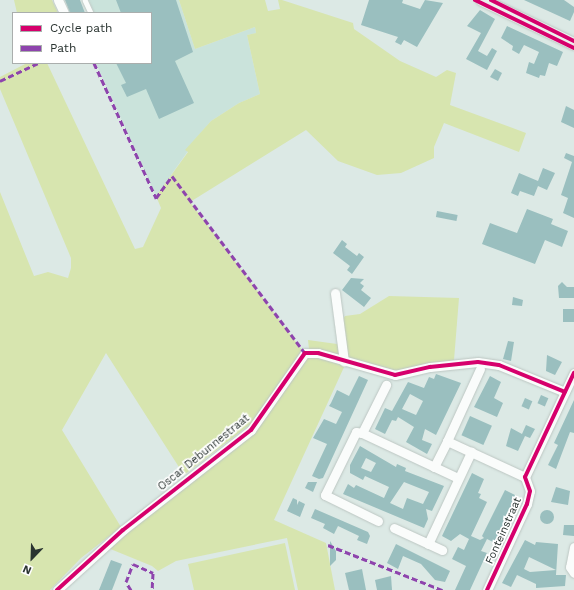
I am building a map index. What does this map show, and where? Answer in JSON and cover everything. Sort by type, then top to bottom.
[{"type":"main road","points":[[482,0],[574,44]]},
{"type":"street","points":[[58,0],[64,12]]},
{"type":"street","points":[[335,293],[344,361]]},
{"type":"street","name":"Oscar Debunnestraat","points":[[57,590],[123,530],[251,430],[305,353],[344,361],[395,375],[470,363],[499,365],[565,392]]},
{"type":"street","points":[[434,467],[480,369]]},
{"type":"street","points":[[447,441],[525,477],[565,392],[572,383],[574,373]]},
{"type":"street","points":[[362,433],[386,384]]},
{"type":"street","points":[[378,521],[325,495],[356,432],[362,433],[458,478]]},
{"type":"street","points":[[428,544],[471,452]]},
{"type":"street","name":"Fonteinstraat","points":[[487,590],[527,504],[530,491],[525,477]]},
{"type":"street","points":[[394,528],[442,550]]},
{"type":"street","points":[[574,548],[570,567],[574,573]]},
{"type":"lane","points":[[85,0],[91,12]]},
{"type":"shaded area","points":[[89,0],[179,0],[195,49],[255,27],[256,33],[247,35],[260,94],[239,103],[211,121],[186,150],[188,151],[156,196],[96,64],[152,64],[152,12],[94,12]]},
{"type":"green space","points":[[14,0],[52,0],[58,12],[17,12]]},
{"type":"green space","points":[[179,0],[265,0],[268,11],[280,9],[278,0],[282,0],[353,23],[354,29],[400,61],[436,77],[447,70],[456,73],[450,105],[526,133],[519,152],[444,123],[434,147],[434,158],[401,173],[377,175],[338,161],[306,130],[190,202],[302,350],[256,420],[184,475],[106,353],[62,430],[121,527],[81,558],[50,590],[0,590],[0,192],[34,276],[48,272],[68,278],[71,268],[71,258],[0,89],[0,77],[25,64],[47,64],[135,249],[143,247],[161,208],[156,196],[188,152],[185,150],[211,121],[239,103],[260,94],[247,35],[256,33],[255,27],[195,49]]},
{"type":"green space","points":[[389,296],[459,298],[454,360],[397,371],[309,349],[308,340],[337,344],[341,322],[345,316],[360,314]]},
{"type":"green space","points":[[313,355],[345,365],[274,520],[326,543],[335,590],[298,590],[287,538],[176,561],[158,571],[152,566],[108,548],[254,431],[299,362]]},
{"type":"green space","points":[[285,543],[295,590],[194,590],[188,564]]},
{"type":"building","points":[[65,0],[80,0],[85,12],[70,12]]},
{"type":"building","points":[[116,0],[176,0],[193,52],[175,61],[194,103],[159,119],[146,89],[127,97],[121,85],[126,83],[116,64],[152,64],[152,12],[121,12]]},
{"type":"building","points":[[369,0],[403,0],[402,3],[420,9],[425,0],[443,3],[417,47],[404,40],[401,45],[395,42],[398,37],[361,25]]},
{"type":"building","points":[[524,0],[564,0],[574,7],[574,12],[570,21]]},
{"type":"building","points":[[480,10],[495,19],[478,51],[487,56],[492,48],[497,51],[487,70],[466,59],[481,33],[467,26]]},
{"type":"building","points":[[507,26],[563,52],[557,66],[549,63],[545,76],[540,75],[539,78],[526,73],[529,62],[534,64],[539,52],[524,45],[519,54],[512,50],[513,46],[501,38]]},
{"type":"building","points":[[495,69],[502,73],[498,81],[490,77]]},
{"type":"building","points":[[566,106],[574,110],[574,128],[561,122]]},
{"type":"building","points":[[566,153],[574,156],[574,218],[563,213],[568,198],[561,195],[572,162],[564,158]]},
{"type":"building","points":[[543,168],[555,173],[547,190],[538,186],[534,196],[520,191],[518,196],[511,193],[519,173],[538,181]]},
{"type":"building","points":[[527,209],[553,219],[551,224],[568,231],[562,247],[545,240],[535,264],[482,244],[490,223],[517,233]]},
{"type":"building","points":[[437,211],[458,215],[456,221],[436,217]]},
{"type":"building","points":[[342,240],[347,244],[345,247],[357,256],[359,253],[364,257],[352,274],[347,270],[350,266],[333,253]]},
{"type":"building","points":[[351,278],[364,279],[360,283],[364,286],[361,290],[371,298],[364,307],[342,290]]},
{"type":"building","points":[[562,282],[567,287],[574,287],[574,298],[559,298],[558,286]]},
{"type":"building","points":[[513,297],[523,300],[522,306],[512,305]]},
{"type":"building","points":[[563,309],[574,309],[574,322],[563,322]]},
{"type":"building","points":[[508,341],[514,342],[511,361],[503,359]]},
{"type":"building","points":[[547,355],[562,362],[555,375],[546,371]]},
{"type":"building","points":[[436,374],[461,383],[436,435],[425,429],[422,440],[432,444],[427,454],[406,442],[414,427],[398,417],[396,421],[392,420],[385,434],[375,429],[385,408],[392,411],[408,382],[424,388],[429,377],[434,379]],"holes":[[[410,394],[423,401],[416,415],[402,409]]]},
{"type":"building","points":[[359,376],[368,380],[323,478],[319,479],[312,476],[327,444],[313,438],[324,419],[336,424],[342,412],[329,406],[337,390],[349,396]]},
{"type":"building","points":[[490,376],[501,382],[494,398],[503,403],[497,417],[474,407]]},
{"type":"building","points":[[541,395],[548,398],[545,406],[537,403]]},
{"type":"building","points":[[525,398],[532,401],[529,409],[521,406]]},
{"type":"building","points":[[574,400],[574,433],[570,432],[556,469],[548,465],[558,445],[554,443]]},
{"type":"building","points":[[470,416],[492,426],[483,445],[461,435]]},
{"type":"building","points":[[526,425],[535,429],[530,438],[525,436],[518,451],[506,446],[511,428],[522,434]]},
{"type":"building","points":[[360,446],[396,467],[397,464],[406,468],[405,471],[444,486],[432,511],[426,509],[428,519],[424,528],[343,494],[348,484],[354,488],[356,485],[384,498],[389,487],[365,476],[363,480],[350,473],[350,465]],"holes":[[[366,458],[376,463],[371,472],[361,468]],[[404,482],[429,492],[423,504],[407,498],[403,509],[390,503]]]},
{"type":"building","points":[[472,473],[484,479],[478,493],[481,494],[479,498],[487,502],[471,536],[480,540],[484,538],[482,536],[505,490],[517,496],[495,543],[487,539],[481,551],[487,553],[470,590],[455,590],[466,566],[452,559],[458,547],[464,550],[469,539],[460,534],[451,541],[442,536]]},
{"type":"building","points":[[308,482],[317,482],[313,492],[305,488]]},
{"type":"building","points":[[556,487],[570,491],[568,505],[551,502]]},
{"type":"building","points":[[293,498],[297,500],[297,505],[299,501],[305,504],[300,517],[287,511]]},
{"type":"building","points":[[315,509],[368,532],[370,536],[367,544],[357,540],[359,536],[338,526],[334,534],[323,528],[325,524],[311,518]]},
{"type":"building","points":[[544,510],[550,510],[554,514],[554,520],[550,524],[544,524],[540,520],[540,514]]},
{"type":"building","points":[[564,525],[574,525],[574,536],[563,535]]},
{"type":"building","points":[[525,540],[535,545],[536,542],[558,544],[556,575],[566,575],[565,586],[536,588],[536,584],[517,575],[511,587],[502,583]],"holes":[[[529,557],[556,570],[530,572],[524,569]]]},
{"type":"building","points":[[330,541],[336,551],[336,560],[330,566]]},
{"type":"building","points":[[396,544],[450,571],[445,582],[435,580],[421,564],[403,556],[398,569],[387,563]]},
{"type":"building","points":[[111,560],[122,564],[112,590],[99,590]]},
{"type":"building","points":[[362,569],[366,590],[349,590],[345,573]]},
{"type":"building","points":[[391,576],[392,590],[377,590],[375,580]]},
{"type":"marked path","points":[[0,81],[36,64]]},
{"type":"marked path","points":[[94,64],[156,198],[172,176],[305,353]]},
{"type":"marked path","points":[[328,545],[442,590]]},
{"type":"marked path","points":[[131,590],[126,582],[133,564],[153,573],[152,590]]},
{"type":"cycle path","points":[[475,0],[574,48]]},
{"type":"cycle path","points":[[491,0],[574,41]]},
{"type":"cycle path","points":[[57,590],[123,530],[251,430],[305,353],[318,353],[395,375],[430,367],[478,362],[499,365],[565,392]]},
{"type":"cycle path","points":[[487,590],[527,504],[530,491],[525,477],[574,373]]}]
